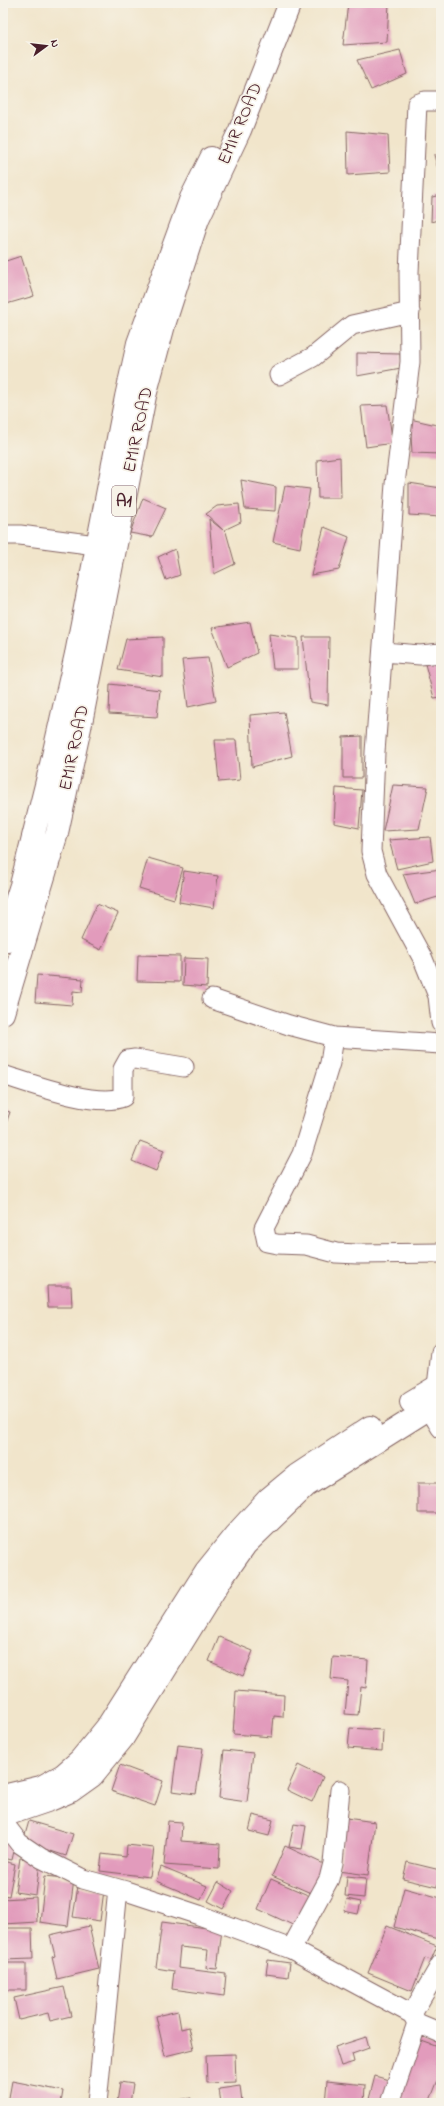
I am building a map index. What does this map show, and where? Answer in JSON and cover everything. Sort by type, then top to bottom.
[{"type":"main road","name":"EMIR ROAD","points":[[3,1013],[57,833],[81,723],[126,397],[138,343],[191,198],[233,108],[275,3]]},
{"type":"main road","name":"EMIR ROAD","points":[[3,942],[21,885],[50,769],[76,654],[181,268],[198,219],[240,130],[290,3]]},
{"type":"main road","points":[[3,1796],[41,1787],[63,1775],[80,1760],[107,1727],[206,1572],[235,1535],[268,1499],[297,1475],[325,1455],[437,1395]]},
{"type":"main road","points":[[3,1816],[50,1800],[70,1791],[92,1776],[123,1738],[222,1578],[246,1544],[306,1486],[437,1395]]},
{"type":"street","points":[[441,101],[425,101],[417,104],[409,272],[410,362],[395,484],[375,752],[371,851],[377,874],[423,959],[439,996],[441,1023]]},
{"type":"street","points":[[279,375],[313,357],[352,325],[410,312]]},
{"type":"street","points":[[3,535],[20,535],[106,546]]},
{"type":"street","points":[[383,652],[420,655],[441,653]]},
{"type":"street","points":[[212,999],[289,1025],[334,1037],[441,1044]]},
{"type":"street","points":[[334,1037],[330,1063],[302,1154],[264,1228],[267,1242],[277,1244],[306,1244],[336,1253],[441,1253]]},
{"type":"street","points":[[3,1075],[101,1101],[114,1100],[123,1097],[123,1069],[128,1060],[135,1059],[184,1067]]},
{"type":"street","points":[[441,1352],[437,1395],[441,1428]]},
{"type":"street","points":[[291,1949],[329,1879],[333,1863],[340,1790]]},
{"type":"street","points":[[3,1822],[19,1843],[41,1858],[83,1879],[199,1915],[291,1949],[441,2033]]},
{"type":"street","points":[[97,2103],[118,1889]]},
{"type":"street","points":[[390,2103],[414,2018],[441,1964]]},
{"type":"building","points":[[348,3],[389,3],[387,42],[343,45]]},
{"type":"building","points":[[400,50],[407,74],[371,90],[357,60]]},
{"type":"building","points":[[347,131],[388,135],[390,172],[348,175]]},
{"type":"building","points":[[434,155],[441,155],[441,180]]},
{"type":"building","points":[[441,195],[441,219],[431,222],[432,197]]},
{"type":"building","points":[[21,256],[34,296],[3,305],[3,262]]},
{"type":"building","points":[[357,353],[400,354],[401,368],[357,376]]},
{"type":"building","points":[[387,405],[393,443],[366,447],[361,406]]},
{"type":"building","points":[[410,419],[441,426],[441,454],[412,453]]},
{"type":"building","points":[[340,457],[341,498],[318,498],[317,460]]},
{"type":"building","points":[[241,480],[276,487],[275,511],[245,509]]},
{"type":"building","points":[[409,483],[441,488],[441,517],[409,515]]},
{"type":"building","points":[[285,486],[310,489],[300,548],[273,542]]},
{"type":"building","points":[[143,498],[166,508],[152,537],[130,533]]},
{"type":"building","points":[[239,504],[241,522],[224,530],[226,532],[235,564],[214,574],[209,519],[223,530],[206,514],[217,506]]},
{"type":"building","points":[[324,527],[349,537],[339,570],[311,575]]},
{"type":"building","points":[[175,549],[180,575],[166,580],[158,557]]},
{"type":"building","points":[[250,622],[257,653],[227,667],[212,628]]},
{"type":"building","points":[[269,634],[298,638],[298,669],[273,669]]},
{"type":"building","points":[[163,637],[163,677],[118,670],[126,639]]},
{"type":"building","points":[[303,637],[329,637],[328,705],[310,702]]},
{"type":"building","points":[[208,658],[216,701],[188,707],[182,660]]},
{"type":"building","points":[[441,662],[441,697],[434,698],[425,664]]},
{"type":"building","points":[[110,684],[160,690],[157,717],[109,714]]},
{"type":"building","points":[[284,712],[292,756],[252,767],[250,715]]},
{"type":"building","points":[[362,736],[362,778],[343,778],[343,737]]},
{"type":"building","points":[[215,740],[236,740],[240,780],[219,782]]},
{"type":"building","points":[[393,785],[428,787],[419,829],[383,831]]},
{"type":"building","points":[[336,788],[362,790],[359,828],[334,823]]},
{"type":"building","points":[[430,837],[433,861],[397,869],[389,840]]},
{"type":"building","points":[[148,858],[183,868],[174,899],[139,888]]},
{"type":"building","points":[[441,869],[441,896],[415,904],[403,874]]},
{"type":"building","points":[[184,871],[218,876],[214,908],[179,902]]},
{"type":"building","points":[[97,904],[118,913],[101,950],[81,940]]},
{"type":"building","points":[[138,955],[180,956],[180,982],[137,981]]},
{"type":"building","points":[[184,958],[208,959],[207,987],[183,985]]},
{"type":"building","points":[[37,975],[83,979],[82,992],[73,991],[72,1005],[35,1002]]},
{"type":"building","points":[[3,1110],[10,1112],[3,1132]]},
{"type":"building","points":[[140,1141],[164,1150],[156,1171],[132,1161]]},
{"type":"building","points":[[47,1286],[71,1286],[72,1307],[48,1307]]},
{"type":"building","points":[[418,1483],[441,1483],[441,1513],[418,1513]]},
{"type":"building","points":[[219,1637],[253,1651],[243,1676],[209,1661]]},
{"type":"building","points":[[333,1657],[368,1660],[366,1688],[361,1687],[358,1715],[345,1714],[348,1681],[331,1679]]},
{"type":"building","points":[[236,1691],[284,1695],[283,1717],[274,1716],[272,1737],[233,1734]]},
{"type":"building","points":[[350,1728],[383,1730],[382,1751],[348,1748]]},
{"type":"building","points":[[178,1745],[203,1748],[196,1794],[172,1791]]},
{"type":"building","points":[[224,1750],[253,1753],[247,1802],[219,1798]]},
{"type":"building","points":[[120,1765],[163,1781],[155,1806],[111,1791]]},
{"type":"building","points":[[298,1765],[323,1777],[312,1802],[287,1790]]},
{"type":"building","points":[[253,1815],[273,1820],[269,1836],[249,1831]]},
{"type":"building","points":[[346,1818],[375,1822],[368,1875],[339,1871]]},
{"type":"building","points":[[29,1821],[73,1834],[66,1856],[23,1842]]},
{"type":"building","points":[[168,1821],[182,1822],[181,1841],[220,1844],[219,1869],[164,1865]]},
{"type":"building","points":[[294,1824],[306,1826],[302,1849],[289,1847]]},
{"type":"building","points":[[3,1838],[16,1842],[12,1860],[3,1858]]},
{"type":"building","points":[[127,1845],[154,1848],[150,1877],[100,1871],[102,1854],[126,1857]]},
{"type":"building","points":[[285,1846],[326,1865],[313,1894],[272,1876]]},
{"type":"building","points":[[20,1858],[40,1861],[36,1895],[15,1892]]},
{"type":"building","points":[[3,1861],[15,1864],[9,1896],[3,1895]]},
{"type":"building","points":[[407,1862],[440,1870],[437,1887],[403,1879]]},
{"type":"building","points":[[161,1867],[207,1886],[201,1900],[156,1881]]},
{"type":"building","points":[[45,1876],[74,1879],[68,1926],[40,1922]]},
{"type":"building","points":[[347,1876],[366,1878],[364,1898],[345,1896]]},
{"type":"building","points":[[271,1879],[310,1896],[297,1927],[258,1909]]},
{"type":"building","points":[[218,1882],[233,1891],[223,1909],[208,1901]]},
{"type":"building","points":[[78,1886],[104,1890],[100,1921],[73,1917]]},
{"type":"building","points":[[404,1888],[441,1898],[441,1931],[439,1939],[394,1927]]},
{"type":"building","points":[[36,1897],[37,1922],[3,1924],[3,1899]]},
{"type":"building","points":[[347,1899],[361,1902],[358,1914],[344,1911]]},
{"type":"building","points":[[162,1922],[222,1930],[217,1969],[206,1968],[208,1950],[180,1947],[178,1968],[226,1974],[224,1996],[172,1989],[174,1971],[156,1968]]},
{"type":"building","points":[[89,1926],[99,1969],[57,1979],[52,1957],[55,1956],[50,1935]]},
{"type":"building","points":[[387,1926],[437,1946],[431,1960],[425,1958],[412,1991],[368,1973]]},
{"type":"building","points":[[3,1928],[32,1928],[33,1959],[3,1960]]},
{"type":"building","points":[[268,1960],[290,1963],[288,1977],[266,1974]]},
{"type":"building","points":[[3,1963],[26,1963],[26,1990],[3,1990]]},
{"type":"building","points":[[64,1987],[71,2016],[50,2021],[48,2013],[19,2020],[14,1998]]},
{"type":"building","points":[[178,2011],[181,2029],[189,2027],[194,2049],[165,2056],[156,2016]]},
{"type":"building","points":[[366,2037],[369,2048],[352,2054],[354,2062],[341,2066],[335,2047]]},
{"type":"building","points":[[416,2039],[441,2048],[436,2065],[441,2066],[441,2081],[438,2080],[429,2103],[394,2103]]},
{"type":"building","points":[[235,2054],[236,2082],[207,2083],[206,2055]]},
{"type":"building","points":[[375,2076],[392,2081],[386,2103],[368,2103]]},
{"type":"building","points":[[12,2081],[63,2091],[61,2103],[8,2103]]},
{"type":"building","points":[[327,2081],[365,2085],[364,2103],[325,2103]]},
{"type":"building","points":[[120,2082],[133,2084],[130,2103],[117,2103]]},
{"type":"building","points":[[240,2086],[242,2103],[221,2103],[219,2089]]},
{"type":"building","points":[[191,2098],[191,2103],[171,2103],[170,2101]]}]
